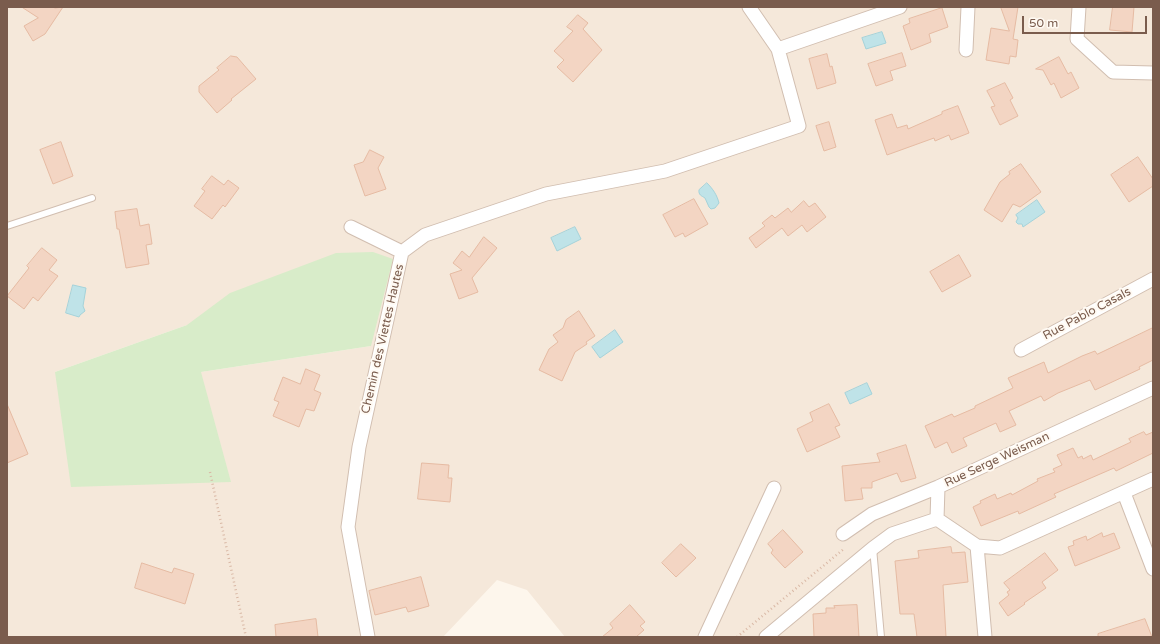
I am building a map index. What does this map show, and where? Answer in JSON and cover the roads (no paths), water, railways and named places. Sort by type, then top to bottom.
[{"type":"street","name":"Chemin des Viettes Hautes","points":[[368,637],[348,527],[359,447],[402,252],[425,235],[546,194],[665,171],[799,126],[778,48],[749,7]]},
{"type":"street","points":[[778,48],[900,7]]},
{"type":"street","points":[[966,50],[968,7]]},
{"type":"street","points":[[1080,7],[1077,39],[1113,72],[1153,73]]},
{"type":"street","points":[[351,227],[402,252]]},
{"type":"street","name":"Rue Pablo Casals","points":[[1020,350],[1153,278]]},
{"type":"street","name":"Rue Serge Weisman","points":[[843,534],[872,514],[938,487],[1153,388]]},
{"type":"street","points":[[937,519],[977,546],[1000,548],[1153,480]]},
{"type":"street","points":[[937,519],[938,487]]},
{"type":"street","points":[[705,637],[774,488]]},
{"type":"street","points":[[1124,493],[1153,569]]},
{"type":"street","points":[[766,637],[892,534],[937,519]]},
{"type":"street","points":[[977,546],[985,637]]},
{"type":"lane","points":[[7,226],[92,198]]},
{"type":"lane","points":[[873,548],[881,637]]},
{"type":"water","points":[[882,32],[886,43],[866,49],[862,38]]},
{"type":"water","points":[[707,183],[717,197],[719,203],[715,208],[711,209],[705,198],[699,193],[699,190]]},
{"type":"water","points":[[1037,200],[1045,212],[1023,227],[1022,224],[1018,224],[1016,222],[1018,218],[1016,215]]},
{"type":"water","points":[[575,227],[581,239],[557,251],[551,238]]},
{"type":"water","points":[[73,285],[86,288],[83,306],[85,311],[79,317],[66,313]]},
{"type":"water","points":[[615,330],[623,342],[600,358],[592,347]]},
{"type":"water","points":[[867,383],[872,394],[850,404],[845,393]]}]
